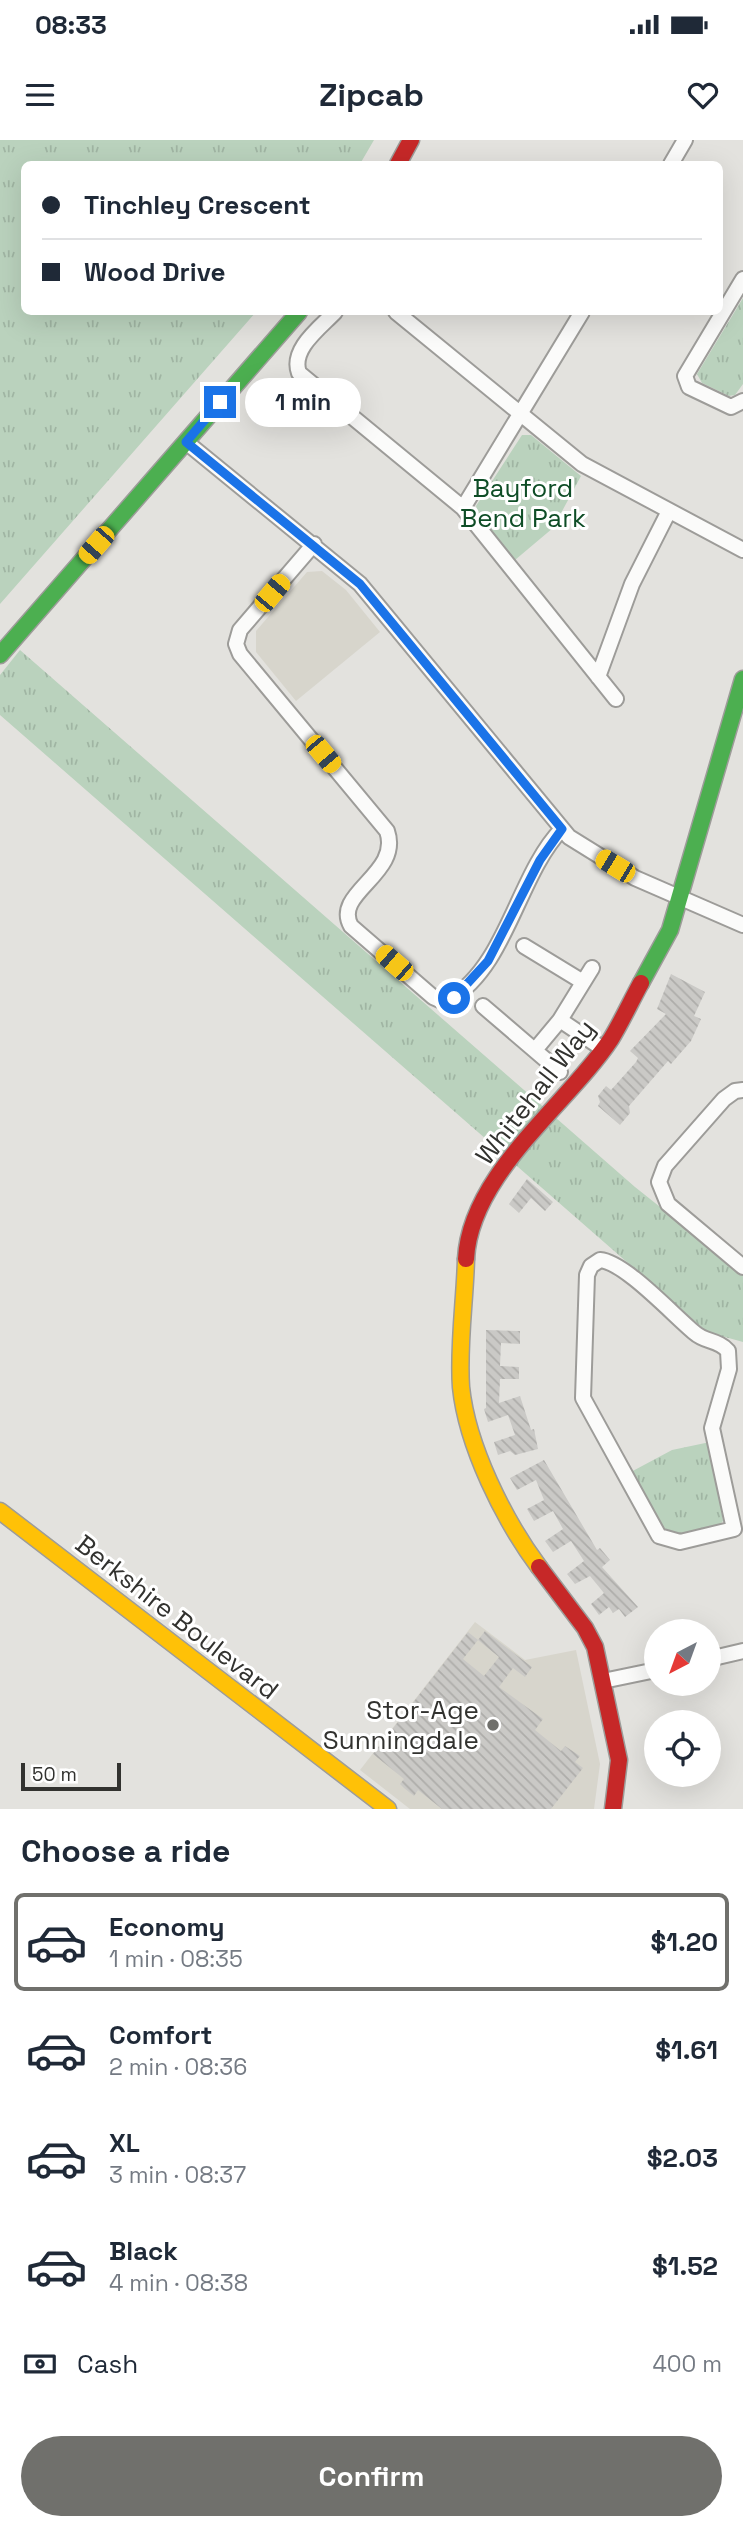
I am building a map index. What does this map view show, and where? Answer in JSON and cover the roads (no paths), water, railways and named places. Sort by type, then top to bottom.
[{"type":"street","points":[[400,161],[411,140]]},
{"type":"street","points":[[673,161],[685,140]]},
{"type":"street","points":[[723,312],[743,279]]},
{"type":"street","points":[[0,654],[296,315]]},
{"type":"street","points":[[332,315],[299,352],[296,363],[299,373],[463,508],[616,699]]},
{"type":"street","points":[[400,315],[588,468],[743,550]]},
{"type":"street","points":[[463,508],[578,315]]},
{"type":"street","points":[[721,315],[685,376],[690,387],[717,402],[731,407],[743,401]]},
{"type":"street","points":[[186,442],[314,544],[367,591],[562,829],[576,842],[635,878],[680,895],[743,925]]},
{"type":"street","points":[[598,677],[636,576],[669,511]]},
{"type":"street","points":[[314,544],[240,631],[236,644],[240,654],[387,831],[389,853],[383,865],[348,906],[347,915],[351,926],[432,997],[442,1001],[450,999],[488,961],[540,860],[562,829]]},
{"type":"street","name":"Whitehall Way","points":[[613,1809],[619,1760],[603,1681],[590,1637],[531,1557],[486,1475],[465,1412],[461,1385],[466,1251],[475,1220],[508,1160],[603,1049],[670,930],[743,679]]},
{"type":"street","points":[[524,946],[583,982]]},
{"type":"street","points":[[535,1050],[560,1020],[592,968]]},
{"type":"street","points":[[483,1006],[560,1072]]},
{"type":"street","points":[[560,1020],[603,1049]]},
{"type":"street","points":[[743,1090],[734,1091],[724,1099],[665,1166],[659,1182],[668,1204],[743,1267]]},
{"type":"street","points":[[595,1262],[613,1263],[698,1336],[721,1344],[728,1351],[729,1369],[712,1428],[738,1528],[680,1542],[659,1536],[585,1405],[582,1383],[587,1275],[595,1262]]},
{"type":"street","name":"Berkshire Boulevard","points":[[0,1511],[323,1762],[388,1809]]},
{"type":"street","points":[[721,1656],[743,1651]]},
{"type":"street","points":[[603,1681],[644,1672]]},
{"type":"street","name":"Berkshire Boulevard","points":[[323,1762],[328,1772],[373,1809]]},
{"type":"place","name":"Stor-Age Sunningdale","points":[[493,1725]]},
{"type":"park label","name":"Bayford Bend Park","points":[[523,503]]}]
